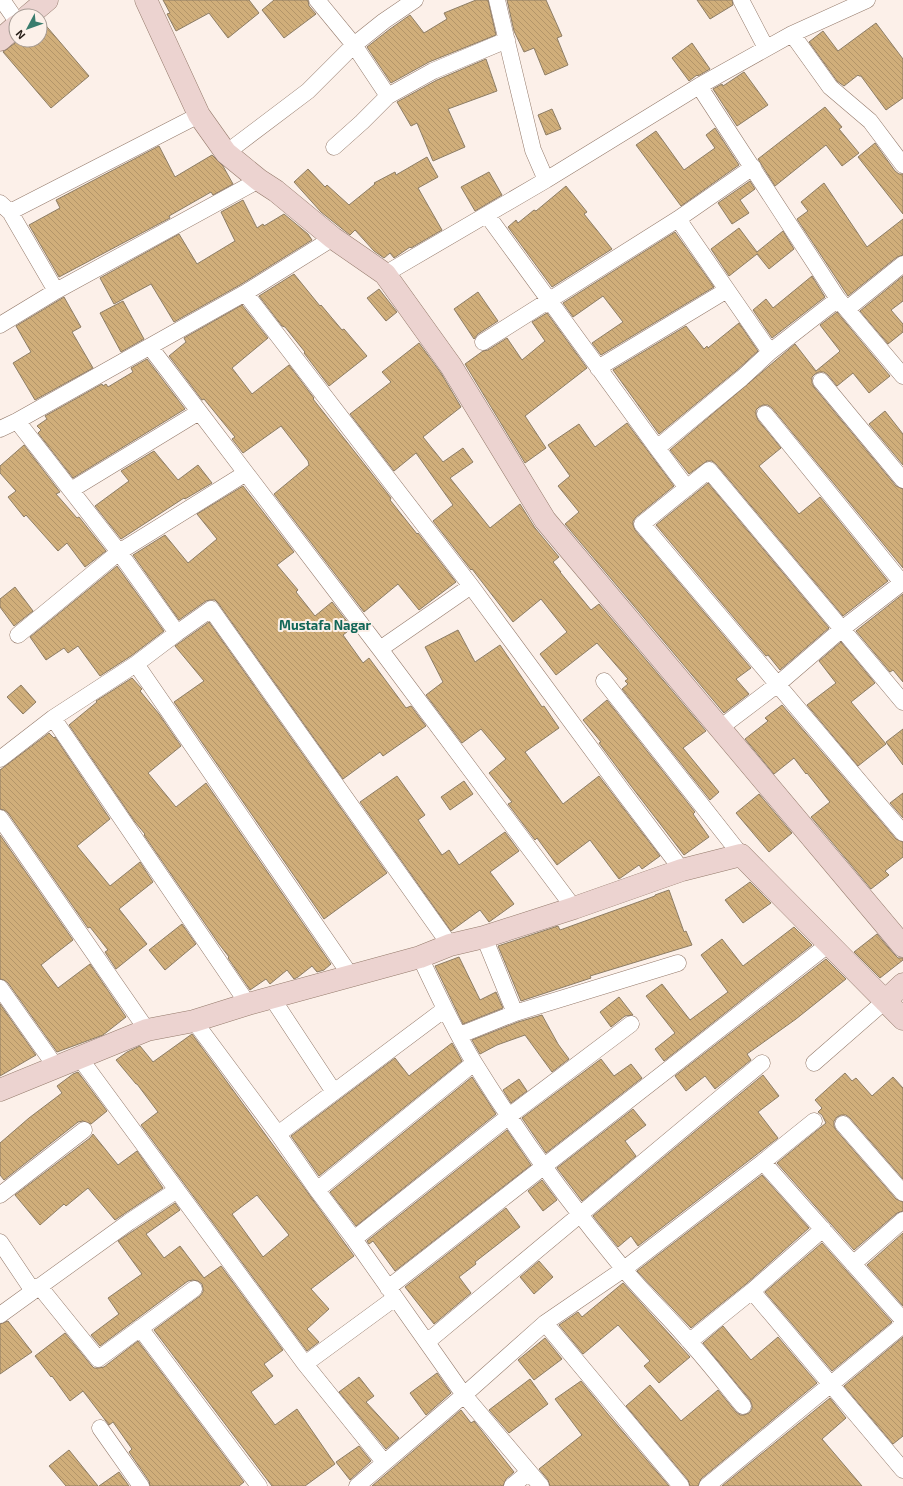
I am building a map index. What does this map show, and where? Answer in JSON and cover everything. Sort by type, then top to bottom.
[{"type":"street","points":[[2,0],[8,9]]},
{"type":"street","points":[[38,8],[47,0]]},
{"type":"street","points":[[146,0],[199,114],[226,153],[259,180],[276,191],[333,238],[385,274],[451,366],[545,520],[903,946]]},
{"type":"street","points":[[317,0],[354,45],[388,96]]},
{"type":"street","points":[[226,153],[308,91],[354,45],[415,0]]},
{"type":"street","points":[[497,0],[508,40],[533,150],[546,180]]},
{"type":"street","points":[[741,0],[766,48]]},
{"type":"street","points":[[385,274],[546,180],[699,86],[792,34],[867,0]]},
{"type":"street","points":[[0,40],[8,33]]},
{"type":"street","points":[[792,34],[830,86],[870,121],[903,165]]},
{"type":"street","points":[[334,147],[388,96],[433,71],[508,40]]},
{"type":"street","points":[[699,86],[843,304],[903,376]]},
{"type":"street","points":[[56,291],[5,208],[199,114]]},
{"type":"street","points":[[483,342],[678,219],[753,167]]},
{"type":"street","points":[[0,325],[56,291],[259,180]]},
{"type":"street","points":[[487,214],[687,488]]},
{"type":"street","points":[[678,219],[770,352]]},
{"type":"street","points":[[0,429],[17,421],[245,293],[333,238]]},
{"type":"street","points":[[657,448],[742,378],[770,352],[903,264]]},
{"type":"street","points":[[598,368],[727,290]]},
{"type":"street","points":[[245,293],[471,586],[682,870]]},
{"type":"street","points":[[150,347],[380,649],[574,908]]},
{"type":"street","points":[[821,381],[903,480]]},
{"type":"street","points":[[72,490],[199,412]]},
{"type":"street","points":[[720,728],[778,684],[842,629],[903,583],[765,414]]},
{"type":"street","points":[[17,421],[119,552],[177,633]]},
{"type":"street","points":[[903,702],[709,470],[642,524],[903,833]]},
{"type":"street","points":[[18,635],[119,552],[246,473]]},
{"type":"street","points":[[380,649],[471,586]]},
{"type":"street","points":[[0,759],[54,718],[136,664],[211,609],[450,945]]},
{"type":"street","points":[[136,664],[351,976]]},
{"type":"street","points":[[604,681],[741,855],[903,1019]]},
{"type":"street","points":[[54,718],[248,1004]]},
{"type":"street","points":[[0,818],[147,1030]]},
{"type":"street","points":[[0,1090],[147,1030],[194,1022],[248,1004],[420,957],[450,945],[484,937],[574,908],[682,870],[741,855]]},
{"type":"street","points":[[484,937],[515,1013]]},
{"type":"street","points":[[305,1364],[544,1167],[829,944]]},
{"type":"street","points":[[420,957],[444,1009],[474,1063],[508,1116],[544,1167],[580,1216],[624,1269],[690,1341],[743,1406]]},
{"type":"street","points":[[460,1036],[515,1013],[678,963]]},
{"type":"street","points":[[814,1063],[903,984]]},
{"type":"street","points":[[0,988],[56,1068]]},
{"type":"street","points":[[272,998],[334,1092]]},
{"type":"street","points":[[278,1134],[444,1009]]},
{"type":"street","points":[[194,1022],[278,1134],[464,1395],[540,1486]]},
{"type":"street","points":[[354,1239],[508,1116],[631,1024]]},
{"type":"street","points":[[79,1058],[305,1364],[384,1462]]},
{"type":"street","points":[[317,1190],[474,1063]]},
{"type":"street","points":[[427,1342],[762,1063]]},
{"type":"street","points":[[359,1485],[545,1323],[624,1269],[814,1121]]},
{"type":"street","points":[[843,1124],[903,1193]]},
{"type":"street","points":[[0,1195],[84,1130]]},
{"type":"street","points":[[763,1162],[903,1320]]},
{"type":"street","points":[[0,1316],[177,1190]]},
{"type":"street","points":[[853,1264],[903,1220]]},
{"type":"street","points":[[690,1341],[823,1229]]},
{"type":"street","points":[[0,1242],[36,1289],[98,1359],[194,1289]]},
{"type":"street","points":[[752,1290],[903,1470]]},
{"type":"street","points":[[545,1323],[681,1486]]},
{"type":"street","points":[[707,1486],[903,1325]]},
{"type":"street","points":[[140,1328],[256,1485]]},
{"type":"street","points":[[100,1428],[141,1486]]},
{"type":"street","points":[[512,1486],[529,1472]]},
{"type":"building","points":[[163,0],[249,0],[259,13],[228,38],[209,13],[176,31],[167,14],[170,13]]},
{"type":"building","points":[[274,0],[308,0],[309,6],[316,14],[284,38],[262,10]]},
{"type":"building","points":[[476,0],[488,0],[496,35],[429,62],[391,83],[367,47],[410,15],[424,33],[447,19],[444,13]]},
{"type":"building","points":[[507,0],[546,0],[562,36],[557,38],[568,65],[545,75],[534,48],[524,52],[514,31]]},
{"type":"building","points":[[697,0],[732,0],[733,5],[710,19]]},
{"type":"building","points":[[876,23],[903,59],[903,98],[886,110],[861,76],[858,75],[844,86],[837,81],[809,42],[823,31],[838,51]]},
{"type":"building","points":[[48,28],[89,76],[51,108],[3,52],[8,48],[48,48]]},
{"type":"building","points":[[692,43],[710,69],[698,76],[697,75],[689,81],[672,58]]},
{"type":"building","points":[[486,59],[497,91],[448,109],[465,147],[433,161],[417,123],[411,126],[397,102],[437,80]]},
{"type":"building","points":[[744,72],[768,105],[737,126],[713,89],[722,84],[723,86]]},
{"type":"building","points":[[825,107],[842,127],[839,129],[859,153],[842,166],[826,145],[775,186],[758,159]]},
{"type":"building","points":[[552,109],[561,129],[546,135],[538,115]]},
{"type":"building","points":[[715,128],[739,165],[681,206],[636,145],[656,131],[684,170],[715,148],[706,135]]},
{"type":"building","points":[[875,143],[895,171],[899,174],[903,174],[903,214],[858,157]]},
{"type":"building","points":[[159,146],[175,177],[212,155],[223,166],[233,184],[213,195],[211,192],[169,216],[170,218],[59,277],[29,225],[60,208],[56,200]]},
{"type":"building","points":[[427,157],[438,177],[418,188],[442,230],[411,248],[410,247],[394,258],[390,253],[384,258],[374,251],[355,230],[350,235],[321,212],[294,182],[308,169],[325,187],[327,185],[349,205],[375,184],[374,183],[395,172],[396,175]]},
{"type":"building","points":[[489,172],[502,195],[475,211],[461,187]]},
{"type":"building","points":[[750,181],[755,189],[740,200],[749,213],[732,224],[718,203]]},
{"type":"building","points":[[824,183],[867,247],[903,219],[903,255],[897,257],[848,296],[797,219],[808,211],[801,202]]},
{"type":"building","points":[[566,186],[587,212],[584,214],[612,249],[552,287],[508,227],[516,220],[518,223],[534,210],[536,211]]},
{"type":"building","points":[[243,200],[257,228],[263,224],[264,226],[284,214],[308,234],[312,240],[240,285],[174,322],[151,284],[114,304],[100,278],[179,234],[197,264],[235,241],[221,212]]},
{"type":"building","points":[[739,228],[757,252],[783,231],[794,249],[769,269],[757,254],[729,276],[711,249]]},
{"type":"building","points":[[675,232],[714,287],[601,355],[592,343],[623,322],[603,296],[573,317],[563,303]]},
{"type":"building","points":[[294,274],[320,306],[321,305],[342,330],[344,329],[367,356],[329,386],[304,353],[305,352],[285,327],[282,326],[259,296]]},
{"type":"building","points":[[812,276],[825,297],[772,338],[753,310],[766,299],[773,308]]},
{"type":"building","points":[[903,276],[903,301],[891,310],[903,324],[903,332],[888,344],[860,311]]},
{"type":"building","points":[[379,289],[397,312],[386,321],[367,298]]},
{"type":"building","points":[[478,292],[498,321],[478,334],[474,339],[454,309]]},
{"type":"building","points":[[64,297],[81,327],[72,332],[93,368],[35,400],[13,363],[31,352],[16,326]]},
{"type":"building","points":[[123,301],[144,339],[121,352],[100,313]]},
{"type":"building","points":[[242,305],[268,338],[232,368],[252,394],[289,365],[314,398],[313,399],[391,498],[390,500],[456,582],[419,610],[398,584],[364,612],[274,494],[309,465],[308,461],[281,426],[243,453],[232,439],[235,437],[204,399],[202,400],[169,356],[186,342],[184,338]]},
{"type":"building","points":[[837,312],[890,376],[869,393],[853,373],[837,386],[828,375],[824,372],[819,372],[812,377],[812,383],[896,486],[903,489],[903,568],[772,408],[768,405],[763,405],[756,410],[756,415],[758,420],[781,448],[759,466],[799,514],[820,497],[888,581],[843,616],[716,464],[712,461],[707,461],[689,474],[670,450],[795,344],[816,371],[838,353],[840,351],[820,325]]},
{"type":"building","points":[[547,313],[587,368],[525,416],[546,448],[525,463],[465,364],[483,351],[488,350],[507,338],[522,360],[545,341],[532,322]]},
{"type":"building","points":[[739,323],[758,351],[659,434],[613,370],[686,326],[704,349],[707,346],[708,348]]},
{"type":"building","points":[[419,343],[441,373],[461,407],[423,437],[443,462],[463,448],[473,462],[450,478],[490,528],[520,504],[535,528],[559,557],[553,562],[591,610],[599,604],[706,731],[683,748],[719,792],[710,800],[622,689],[628,684],[625,681],[628,679],[597,643],[556,675],[540,654],[567,632],[541,599],[513,622],[433,521],[453,505],[416,453],[394,471],[350,414],[391,382],[382,372]]},
{"type":"building","points":[[147,359],[185,409],[73,478],[38,433],[41,430],[37,426],[47,419],[45,416],[102,384],[103,386],[106,384],[108,387],[133,372],[131,368]]},
{"type":"building","points":[[885,411],[903,434],[903,465],[869,424]]},
{"type":"building","points":[[627,423],[674,486],[636,517],[633,521],[635,530],[751,668],[736,679],[749,694],[724,713],[565,524],[579,512],[558,486],[570,476],[548,445],[579,424],[595,447]]},
{"type":"building","points":[[24,445],[60,492],[56,494],[77,518],[79,517],[106,551],[85,567],[67,543],[58,551],[26,515],[24,517],[8,497],[16,491],[0,473],[0,466]]},
{"type":"building","points":[[154,451],[178,480],[198,465],[212,483],[185,499],[184,498],[121,539],[95,506],[129,481],[121,471]]},
{"type":"building","points":[[708,483],[829,628],[780,670],[768,655],[766,656],[656,525]]},
{"type":"building","points":[[243,486],[294,552],[277,565],[298,590],[296,592],[315,616],[332,602],[352,628],[343,635],[363,663],[369,658],[406,708],[411,706],[426,726],[383,756],[380,752],[343,779],[218,603],[215,600],[206,601],[179,620],[133,555],[165,535],[188,563],[217,539],[197,514]]},
{"type":"building","points":[[117,566],[164,631],[131,656],[100,676],[78,646],[68,653],[64,648],[46,660],[30,637]]},
{"type":"building","points":[[15,587],[33,611],[14,626],[0,607],[0,599]]},
{"type":"building","points":[[903,594],[903,682],[893,670],[890,672],[856,631]]},
{"type":"building","points":[[209,622],[387,873],[324,919],[174,702],[204,681],[175,646]]},
{"type":"building","points":[[458,630],[475,662],[500,645],[542,707],[544,706],[559,728],[525,752],[563,804],[599,776],[660,856],[642,869],[639,865],[619,879],[590,840],[557,865],[537,838],[535,840],[508,804],[512,802],[489,773],[506,759],[481,729],[462,743],[426,695],[443,682],[425,647]]},
{"type":"building","points":[[841,642],[875,683],[851,702],[886,744],[858,766],[807,705],[836,683],[819,661]]},
{"type":"building","points":[[132,678],[142,689],[140,691],[159,714],[181,746],[148,773],[176,807],[206,783],[331,964],[324,970],[317,972],[312,966],[294,979],[287,970],[270,984],[266,979],[250,990],[228,958],[229,957],[144,835],[145,834],[135,822],[69,725],[97,702],[96,701]]},
{"type":"building","points":[[21,685],[36,702],[23,714],[7,697]]},
{"type":"building","points":[[607,700],[695,812],[693,814],[709,837],[684,855],[599,743],[601,742],[583,720]]},
{"type":"building","points":[[782,705],[896,839],[903,842],[903,857],[885,871],[889,875],[871,889],[811,817],[830,802],[807,773],[806,774],[794,758],[774,774],[745,739],[768,721],[765,718]]},
{"type":"building","points":[[903,729],[903,765],[886,742]]},
{"type":"building","points":[[49,733],[54,738],[55,737],[110,819],[77,846],[110,886],[140,862],[153,882],[119,909],[147,944],[116,969],[105,952],[108,950],[90,927],[88,928],[8,813],[0,809],[0,770]]},
{"type":"building","points":[[397,776],[425,815],[418,820],[442,855],[449,850],[459,865],[505,832],[519,851],[490,872],[514,904],[489,922],[480,910],[451,931],[360,802]]},
{"type":"building","points":[[464,781],[473,794],[450,810],[441,797]]},
{"type":"building","points":[[903,793],[903,818],[890,803]]},
{"type":"building","points":[[759,794],[792,833],[769,852],[736,813]]},
{"type":"building","points":[[0,835],[73,940],[41,965],[58,988],[90,964],[126,1017],[103,1035],[57,1052],[8,983],[0,979]]},
{"type":"building","points":[[750,882],[771,903],[743,923],[725,900]]},
{"type":"building","points":[[669,890],[684,932],[686,931],[692,945],[590,976],[591,978],[521,1001],[498,946],[558,926],[560,930]]},
{"type":"building","points":[[182,924],[196,944],[165,970],[149,950]]},
{"type":"building","points":[[794,927],[812,945],[664,1061],[655,1049],[675,1033],[646,996],[662,984],[690,1020],[728,992],[701,955],[722,939],[743,966]]},
{"type":"building","points":[[877,934],[898,958],[903,958],[903,960],[880,978],[854,952]]},
{"type":"building","points":[[459,957],[480,1000],[496,992],[503,1008],[463,1024],[435,966]]},
{"type":"building","points":[[826,959],[846,979],[796,1019],[747,1054],[751,1060],[715,1089],[705,1076],[686,1091],[675,1076]]},
{"type":"building","points":[[619,997],[633,1015],[625,1016],[611,1027],[600,1012]]},
{"type":"building","points":[[0,1004],[36,1055],[0,1076]]},
{"type":"building","points":[[542,1015],[558,1044],[569,1059],[552,1072],[525,1035],[497,1045],[480,1054],[472,1040],[518,1022]]},
{"type":"building","points":[[192,1034],[354,1256],[311,1289],[329,1309],[307,1329],[319,1342],[307,1351],[141,1125],[158,1112],[137,1084],[116,1060],[127,1052],[140,1046],[153,1062]],"holes":[[[257,1195],[289,1235],[263,1257],[232,1214]]]},
{"type":"building","points":[[452,1043],[462,1061],[319,1176],[291,1136],[395,1058],[409,1076]]},
{"type":"building","points":[[601,1059],[614,1076],[631,1064],[642,1078],[546,1153],[522,1118]]},
{"type":"building","points":[[78,1072],[107,1111],[91,1124],[83,1121],[78,1122],[4,1180],[0,1175],[0,1143],[29,1118],[62,1093],[57,1086]]},
{"type":"building","points":[[845,1073],[852,1081],[856,1078],[872,1096],[893,1077],[903,1088],[903,1179],[850,1118],[846,1115],[841,1115],[834,1121],[836,1130],[896,1199],[903,1202],[903,1211],[897,1213],[854,1250],[777,1163],[826,1123],[822,1115],[818,1112],[822,1108],[815,1100]]},
{"type":"building","points":[[763,1075],[779,1096],[758,1112],[778,1138],[638,1246],[631,1236],[618,1247],[593,1216]]},
{"type":"building","points":[[472,1077],[496,1114],[356,1226],[330,1192]]},
{"type":"building","points":[[519,1079],[527,1091],[511,1103],[503,1090]]},
{"type":"building","points":[[633,1109],[646,1125],[625,1141],[636,1156],[582,1201],[557,1168]]},
{"type":"building","points":[[507,1130],[531,1165],[395,1271],[373,1241],[369,1244],[367,1241]]},
{"type":"building","points":[[93,1134],[118,1165],[137,1151],[163,1188],[115,1220],[88,1188],[66,1206],[64,1204],[40,1225],[15,1195],[90,1138]]},
{"type":"building","points":[[762,1175],[809,1228],[746,1284],[691,1328],[637,1271]]},
{"type":"building","points":[[542,1180],[557,1200],[543,1211],[528,1191]]},
{"type":"building","points":[[175,1203],[180,1210],[146,1234],[164,1258],[180,1246],[204,1278],[221,1266],[283,1350],[264,1364],[273,1376],[251,1392],[275,1425],[297,1409],[335,1464],[305,1486],[272,1486],[154,1330],[200,1296],[203,1292],[203,1288],[202,1284],[198,1281],[188,1281],[100,1346],[91,1335],[119,1314],[108,1298],[142,1274],[118,1241]]},
{"type":"building","points":[[506,1208],[520,1227],[475,1262],[476,1264],[459,1277],[471,1293],[434,1324],[405,1287]]},
{"type":"building","points":[[903,1233],[903,1306],[867,1265]]},
{"type":"building","points":[[822,1243],[892,1322],[832,1371],[765,1292]]},
{"type":"building","points":[[539,1261],[553,1277],[534,1294],[520,1277]]},
{"type":"building","points":[[623,1283],[690,1357],[659,1383],[644,1366],[650,1361],[618,1325],[583,1354],[559,1325],[578,1312],[582,1317]]},
{"type":"building","points":[[8,1321],[32,1352],[0,1374],[0,1324]]},
{"type":"building","points":[[723,1326],[751,1360],[778,1337],[817,1383],[701,1479],[698,1486],[690,1486],[688,1480],[626,1406],[650,1385],[681,1421],[718,1390],[740,1415],[749,1413],[752,1409],[750,1400],[703,1343]]},
{"type":"building","points":[[65,1333],[94,1368],[104,1367],[138,1341],[244,1482],[239,1486],[150,1486],[149,1481],[129,1452],[132,1449],[113,1422],[109,1425],[83,1391],[70,1401],[35,1356]]},
{"type":"building","points":[[903,1337],[903,1436],[893,1444],[844,1386]]},
{"type":"building","points":[[545,1338],[562,1359],[534,1380],[518,1360]]},
{"type":"building","points":[[437,1373],[451,1393],[426,1415],[410,1393]]},
{"type":"building","points":[[359,1377],[374,1396],[366,1402],[399,1438],[386,1449],[339,1392]]},
{"type":"building","points":[[530,1379],[548,1404],[509,1433],[489,1410]]},
{"type":"building","points":[[581,1381],[669,1486],[550,1486],[548,1480],[539,1469],[582,1435],[555,1399]]},
{"type":"building","points":[[830,1398],[846,1418],[822,1439],[862,1486],[722,1486]]},
{"type":"building","points":[[461,1410],[471,1423],[474,1421],[514,1472],[506,1479],[503,1486],[372,1486]]},
{"type":"building","points":[[359,1446],[371,1461],[350,1480],[336,1462]]},
{"type":"building","points":[[69,1450],[98,1486],[66,1486],[49,1466]]},
{"type":"building","points":[[119,1472],[129,1486],[99,1486]]},
{"type":"district","name":"Mustafa Nagar","points":[[325,625]]}]
